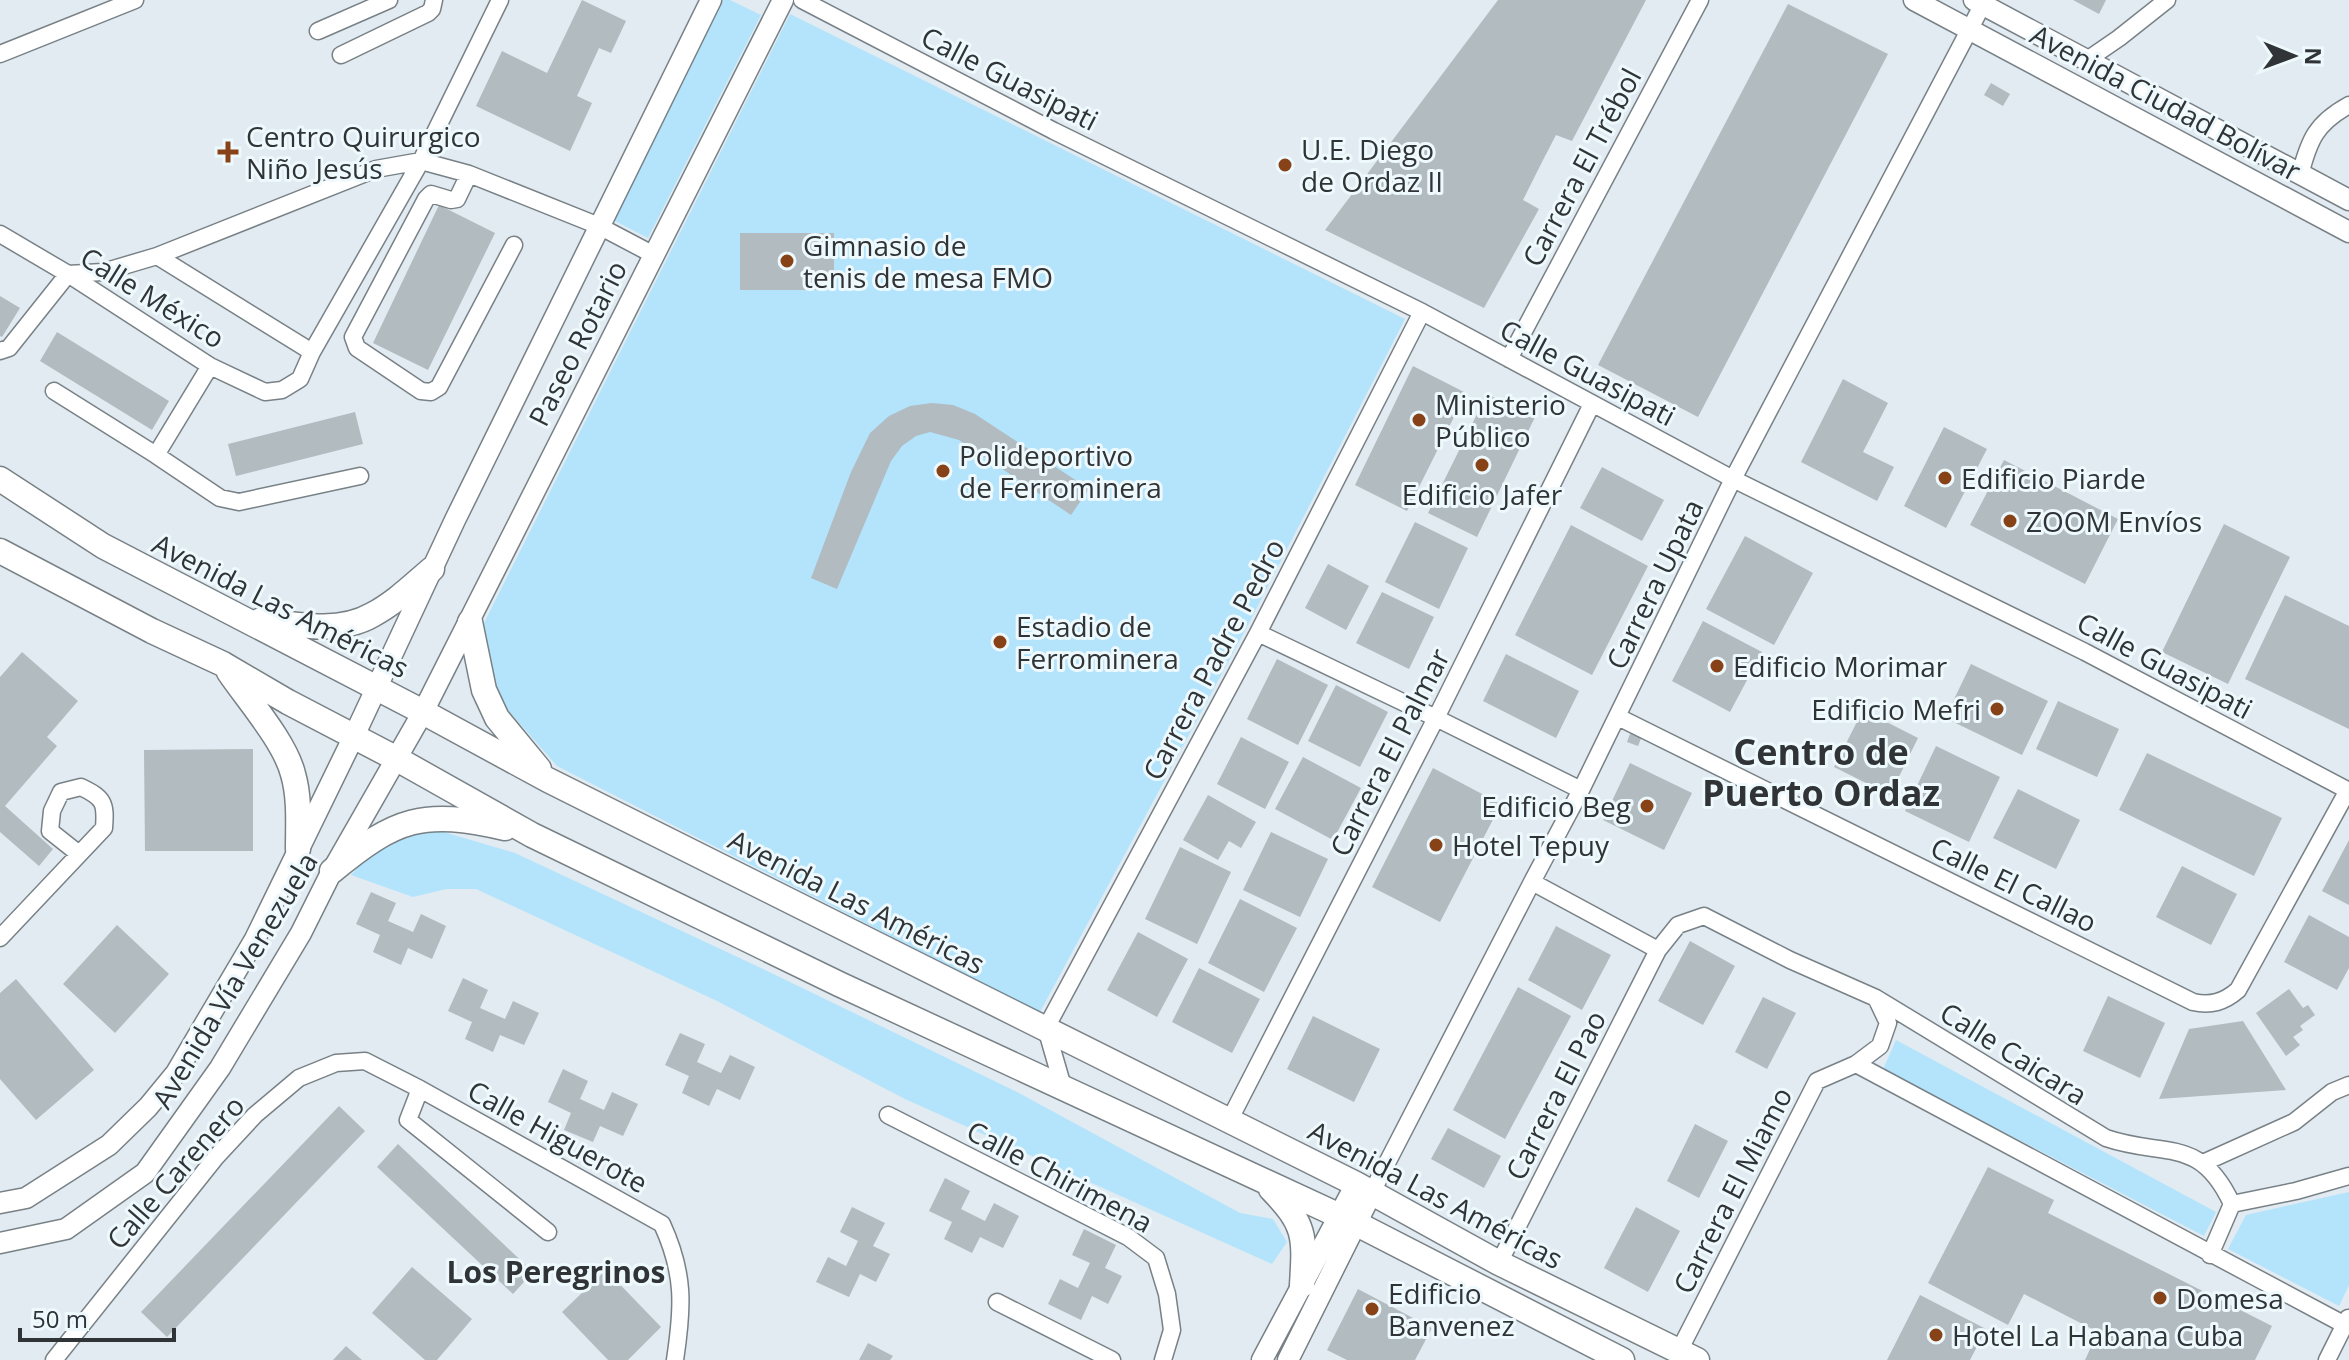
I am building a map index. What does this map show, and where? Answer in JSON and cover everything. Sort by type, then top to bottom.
[{"type":"main road","name":"Avenida Las Américas","points":[[0,479],[103,546],[548,780],[1364,1188],[1499,1263],[1688,1356]]},
{"type":"main road","points":[[0,551],[152,631],[223,664],[532,835],[839,984],[1348,1220],[1622,1360]]},
{"type":"main road","points":[[242,617],[333,627],[370,617],[432,569]]},
{"type":"main road","points":[[470,622],[484,690],[497,718],[548,780]]},
{"type":"main road","points":[[223,664],[279,742],[293,770],[298,795],[298,849]]},
{"type":"main road","points":[[332,871],[381,835],[404,824],[431,818],[462,819],[532,835]]},
{"type":"main road","points":[[1261,1179],[1291,1210],[1299,1224],[1304,1254],[1302,1285]]},
{"type":"street","points":[[0,54],[135,0]]},
{"type":"street","points":[[318,31],[389,0]]},
{"type":"street","points":[[341,55],[428,13],[434,0]]},
{"type":"street","points":[[157,256],[312,352],[421,161],[500,0]]},
{"type":"street","name":"Paseo Rotario","points":[[376,687],[711,0]]},
{"type":"street","name":"Paseo Rotario","points":[[423,712],[783,0]]},
{"type":"street","name":"Calle Guasipati","points":[[802,0],[1054,131],[1422,312],[1733,479],[2085,652],[2348,790]]},
{"type":"street","name":"Carrera El Trébol","points":[[1509,359],[1700,0]]},
{"type":"street","name":"Avenida Ciudad Bolívar","points":[[1914,0],[2349,232]]},
{"type":"street","points":[[2087,60],[2167,0]]},
{"type":"street","name":"Avenida Ciudad Bolívar","points":[[1980,1],[2349,200]]},
{"type":"street","name":"Carrera Upata","points":[[1364,1188],[1581,790],[1733,479],[1969,29],[1980,1]]},
{"type":"street","points":[[2300,175],[2307,148],[2318,126],[2349,105]]},
{"type":"street","points":[[0,351],[9,348],[68,274],[103,272],[157,256],[376,169],[421,161],[469,174],[599,226],[654,255]]},
{"type":"street","points":[[469,174],[457,199],[431,194],[426,199],[353,337],[357,348],[421,391],[431,392],[439,387],[514,245]]},
{"type":"street","name":"Calle México","points":[[0,234],[210,366],[265,392],[282,390],[300,379],[312,352]]},
{"type":"street","name":"Carrera Padre Pedro","points":[[1046,1028],[1258,633],[1422,312]]},
{"type":"street","points":[[156,455],[210,366]]},
{"type":"street","points":[[54,391],[220,498],[239,502],[360,476]]},
{"type":"street","name":"Carrera El Palmar","points":[[1229,1121],[1436,718],[1592,404]]},
{"type":"street","points":[[1258,633],[1581,790]]},
{"type":"street","name":"Avenida Vía Venezuela","points":[[0,1203],[26,1198],[109,1145],[148,1107],[176,1073],[247,952],[376,687]]},
{"type":"street","name":"Avenida Vía Venezuela","points":[[0,1243],[66,1229],[145,1173],[220,1068],[301,933],[332,871],[423,712]]},
{"type":"street","name":"Calle El Callao","points":[[1618,717],[2193,1002],[2205,1005],[2229,998],[2245,980],[2348,790]]},
{"type":"street","points":[[0,938],[79,854]]},
{"type":"street","points":[[1532,882],[1658,950]]},
{"type":"street","name":"Calle Caicara","points":[[1658,950],[1678,925],[1704,916],[1790,960],[1876,998],[2106,1138],[2120,1143],[2185,1152],[2203,1163]]},
{"type":"street","name":"Carrera El Pao","points":[[1499,1263],[1658,950]]},
{"type":"street","points":[[1876,998],[1888,1023],[1880,1046],[1856,1064],[2210,1255],[2347,1321],[2327,1360]]},
{"type":"street","points":[[1046,1028],[1063,1087]]},
{"type":"street","name":"Calle Higuerote","points":[[365,1061],[662,1224],[675,1251],[681,1293],[681,1323],[675,1360]]},
{"type":"street","name":"Calle Carenero","points":[[54,1360],[216,1157],[255,1115],[299,1078],[336,1063],[365,1061]]},
{"type":"street","name":"Carrera El Miamo","points":[[1688,1356],[1817,1081],[1856,1064]]},
{"type":"street","points":[[2232,1204],[2219,1179],[2203,1163],[2294,1122],[2332,1092],[2349,1085]]},
{"type":"street","points":[[420,1089],[408,1120],[548,1232]]},
{"type":"street","name":"Calle Chirimena","points":[[888,1115],[1128,1237],[1156,1258],[1167,1294],[1172,1330],[1163,1360]]},
{"type":"street","points":[[2232,1204],[2349,1176]]},
{"type":"street","points":[[1288,1360],[1364,1188]]},
{"type":"street","points":[[2210,1255],[2232,1204]]},
{"type":"street","points":[[1262,1360],[1302,1285],[1348,1220]]},
{"type":"street","points":[[997,1302],[1112,1360]]},
{"type":"shaded area","points":[[723,0],[730,0],[761,15],[648,238],[613,220]]},
{"type":"shaded area","name":"Polideportivo de Ferrominera","points":[[790,14],[1405,319],[1247,627],[1040,1012],[557,766],[507,709],[494,684],[484,623]]},
{"type":"shaded area","points":[[430,828],[515,853],[761,968],[1017,1092],[1240,1213],[1273,1219],[1287,1242],[1272,1264],[905,1099],[717,1001],[476,889],[446,889],[413,897],[351,875],[375,848]]},
{"type":"shaded area","points":[[1896,1040],[2216,1212],[2204,1236],[1905,1081],[1882,1072]]},
{"type":"shaded area","points":[[2349,1192],[2349,1285],[2339,1306],[2228,1249],[2246,1215]]},
{"type":"building","points":[[582,0],[626,21],[611,53],[599,48],[577,96],[592,103],[570,151],[476,106],[502,51],[547,73]]},
{"type":"building","points":[[1498,0],[1646,0],[1572,141],[1556,135],[1523,200],[1539,209],[1484,308],[1325,230]]},
{"type":"building","points":[[2073,0],[2106,0],[2099,14]]},
{"type":"building","points":[[1788,4],[1888,54],[1698,417],[1598,365]]},
{"type":"building","points":[[1991,83],[2010,94],[2003,106],[1984,95]]},
{"type":"building","points":[[439,205],[495,233],[428,370],[373,343]]},
{"type":"building","name":"Gimnasio de tenis de mesa FMO","points":[[740,233],[834,233],[834,290],[740,290]]},
{"type":"building","points":[[0,296],[20,308],[2,337],[0,336]]},
{"type":"building","points":[[57,332],[169,401],[152,430],[40,361]]},
{"type":"building","points":[[1413,366],[1466,393],[1407,511],[1355,485]]},
{"type":"building","points":[[1843,379],[1888,403],[1863,452],[1894,467],[1877,501],[1801,462]]},
{"type":"building","name":"Edificio Jafer","points":[[1487,394],[1535,417],[1477,537],[1428,513]]},
{"type":"building","points":[[932,403],[953,405],[975,414],[1089,489],[1071,515],[959,440],[930,432],[916,436],[902,446],[891,461],[837,589],[811,578],[851,472],[870,433],[889,416],[910,406]]},
{"type":"building","points":[[355,412],[363,444],[236,476],[228,444]]},
{"type":"building","name":"Edificio Piarde","points":[[1944,427],[1987,449],[1946,528],[1904,506]]},
{"type":"building","points":[[2004,460],[2118,519],[2085,584],[1970,525]]},
{"type":"building","points":[[1602,467],[1664,500],[1642,541],[1580,508]]},
{"type":"building","points":[[1415,522],[1468,548],[1439,609],[1385,582]]},
{"type":"building","points":[[2224,524],[2290,557],[2228,684],[2162,652]]},
{"type":"building","points":[[1571,525],[1648,566],[1592,675],[1515,635]]},
{"type":"building","points":[[1745,536],[1813,573],[1774,645],[1706,609]]},
{"type":"building","points":[[1328,564],[1369,586],[1346,630],[1305,608]]},
{"type":"building","points":[[1382,592],[1434,617],[1409,669],[1356,643]]},
{"type":"building","points":[[2285,595],[2349,626],[2349,729],[2245,679]]},
{"type":"building","name":"Edificio Morimar","points":[[1703,621],[1762,652],[1730,712],[1672,681]]},
{"type":"building","points":[[22,652],[78,701],[47,737],[57,746],[5,806],[53,849],[39,866],[0,832],[0,677]]},
{"type":"building","points":[[1506,654],[1579,691],[1556,738],[1483,701]]},
{"type":"building","points":[[1277,659],[1328,685],[1298,745],[1247,719]]},
{"type":"building","name":"Edificio Mefri","points":[[1971,664],[2048,701],[2022,755],[1945,718]]},
{"type":"building","points":[[1336,685],[1388,712],[1360,767],[1308,741]]},
{"type":"building","points":[[2058,701],[2119,729],[2097,777],[2036,749]]},
{"type":"building","points":[[1863,710],[1918,738],[1890,795],[1834,767]]},
{"type":"building","points":[[1631,731],[1642,736],[1638,746],[1627,742]]},
{"type":"building","points":[[1241,737],[1289,762],[1265,809],[1217,784]]},
{"type":"building","points":[[1936,746],[2000,777],[1969,842],[1905,811]]},
{"type":"building","points":[[253,749],[253,851],[145,851],[144,750]]},
{"type":"building","points":[[2147,753],[2282,818],[2254,876],[2119,810]]},
{"type":"building","points":[[1303,757],[1361,788],[1333,840],[1275,809]]},
{"type":"building","name":"Edificio Beg","points":[[1630,763],[1692,793],[1664,850],[1603,820]]},
{"type":"building","name":"Hotel Tepuy","points":[[1433,768],[1501,804],[1440,922],[1372,887]]},
{"type":"building","points":[[2018,789],[2080,820],[2056,869],[1993,838]]},
{"type":"building","points":[[1208,795],[1256,822],[1241,848],[1229,841],[1218,860],[1183,840]]},
{"type":"building","points":[[1271,832],[1328,859],[1300,917],[1243,890]]},
{"type":"building","points":[[2349,840],[2349,905],[2322,891]]},
{"type":"building","points":[[1180,847],[1231,872],[1197,944],[1145,919]]},
{"type":"building","points":[[2182,866],[2237,894],[2211,945],[2156,917]]},
{"type":"building","points":[[371,892],[396,903],[388,921],[413,932],[421,914],[446,926],[432,959],[408,948],[401,965],[373,952],[380,935],[356,924]]},
{"type":"building","points":[[1240,899],[1297,928],[1264,992],[1208,963]]},
{"type":"building","points":[[2309,915],[2349,937],[2349,968],[2337,990],[2284,962]]},
{"type":"building","points":[[117,925],[169,974],[115,1033],[63,984]]},
{"type":"building","points":[[1556,926],[1611,955],[1582,1010],[1528,980]]},
{"type":"building","points":[[1138,932],[1188,959],[1157,1017],[1107,990]]},
{"type":"building","points":[[1690,941],[1735,966],[1703,1025],[1658,1001]]},
{"type":"building","points":[[1199,968],[1260,999],[1232,1053],[1172,1022]]},
{"type":"building","points":[[463,978],[488,990],[480,1008],[505,1019],[513,1001],[539,1013],[524,1045],[500,1035],[493,1052],[465,1039],[472,1022],[448,1011]]},
{"type":"building","points":[[16,979],[94,1070],[36,1120],[0,1079],[0,993]]},
{"type":"building","points":[[1518,987],[1571,1016],[1505,1139],[1453,1110]]},
{"type":"building","points":[[2289,989],[2303,1008],[2308,1005],[2315,1015],[2300,1026],[2303,1030],[2293,1037],[2300,1045],[2286,1056],[2256,1013]]},
{"type":"building","points":[[2108,996],[2165,1023],[2140,1078],[2083,1051]]},
{"type":"building","points":[[1763,997],[1796,1013],[1767,1069],[1735,1052]]},
{"type":"building","points":[[1313,1016],[1380,1049],[1354,1102],[1287,1069]]},
{"type":"building","points":[[2243,1021],[2286,1090],[2159,1099],[2189,1029]]},
{"type":"building","points":[[680,1033],[705,1044],[697,1062],[721,1073],[730,1055],[755,1067],[740,1100],[717,1089],[709,1106],[682,1093],[689,1076],[665,1065]]},
{"type":"building","points":[[563,1069],[588,1081],[580,1099],[604,1110],[612,1092],[638,1104],[623,1136],[600,1126],[593,1142],[564,1130],[571,1113],[548,1102]]},
{"type":"building","points":[[339,1106],[365,1131],[167,1337],[141,1312]]},
{"type":"building","points":[[1695,1124],[1728,1141],[1699,1198],[1667,1181]]},
{"type":"building","points":[[1448,1128],[1501,1156],[1484,1188],[1431,1159]]},
{"type":"building","points":[[398,1144],[533,1272],[513,1294],[377,1167]]},
{"type":"building","points":[[1988,1167],[2054,1200],[2048,1213],[2272,1326],[2255,1360],[2085,1360],[2098,1332],[2024,1294],[2008,1325],[1928,1283]]},
{"type":"building","points":[[945,1178],[970,1191],[961,1209],[985,1221],[994,1203],[1019,1216],[1003,1248],[980,1237],[972,1253],[944,1239],[952,1222],[929,1211]]},
{"type":"building","points":[[852,1207],[885,1223],[873,1246],[890,1254],[876,1282],[860,1274],[849,1297],[816,1282],[828,1257],[846,1266],[858,1241],[840,1232]]},
{"type":"building","points":[[1636,1207],[1680,1231],[1648,1292],[1604,1268]]},
{"type":"building","points":[[1084,1229],[1116,1245],[1105,1268],[1122,1276],[1108,1304],[1092,1296],[1081,1320],[1048,1304],[1060,1279],[1078,1288],[1090,1263],[1072,1255]]},
{"type":"building","points":[[412,1267],[472,1319],[437,1360],[425,1360],[372,1313]]},
{"type":"building","points":[[606,1270],[661,1327],[628,1360],[608,1360],[562,1312]]},
{"type":"building","name":"Edificio Banvenez","points":[[1358,1289],[1432,1328],[1415,1360],[1347,1360],[1327,1350]]},
{"type":"building","points":[[1920,1295],[1986,1329],[1970,1360],[1887,1360]]},
{"type":"building","points":[[868,1343],[893,1356],[890,1360],[859,1360]]},
{"type":"building","points":[[346,1346],[362,1360],[333,1360]]},
{"type":"place","name":"Centro Quirurgico Niño Jesús","points":[[228,152]]},
{"type":"place","name":"U.E. Diego de Ordaz II","points":[[1285,165]]},
{"type":"place","name":"Gimnasio de tenis de mesa FMO","points":[[787,261]]},
{"type":"place","name":"Ministerio Público","points":[[1419,420]]},
{"type":"place","name":"Edificio Jafer","points":[[1482,465]]},
{"type":"place","name":"Polideportivo de Ferrominera","points":[[943,471]]},
{"type":"place","name":"Edificio Piarde","points":[[1945,478]]},
{"type":"place","name":"ZOOM Envíos","points":[[2010,521]]},
{"type":"place","name":"Estadio de Ferrominera","points":[[1000,642]]},
{"type":"place","name":"Edificio Morimar","points":[[1717,666]]},
{"type":"place","name":"Edificio Mefri","points":[[1997,709]]},
{"type":"place","name":"Edificio Beg","points":[[1647,806]]},
{"type":"place","name":"Hotel Tepuy","points":[[1436,845]]},
{"type":"place","name":"Domesa","points":[[2160,1298]]},
{"type":"place","name":"Edificio Banvenez","points":[[1372,1309]]},
{"type":"place","name":"Hotel La Habana Cuba","points":[[1936,1335]]},
{"type":"district","name":"Centro de Puerto Ordaz","points":[[1821,772]]},
{"type":"district","name":"Los Peregrinos","points":[[556,1271]]}]
